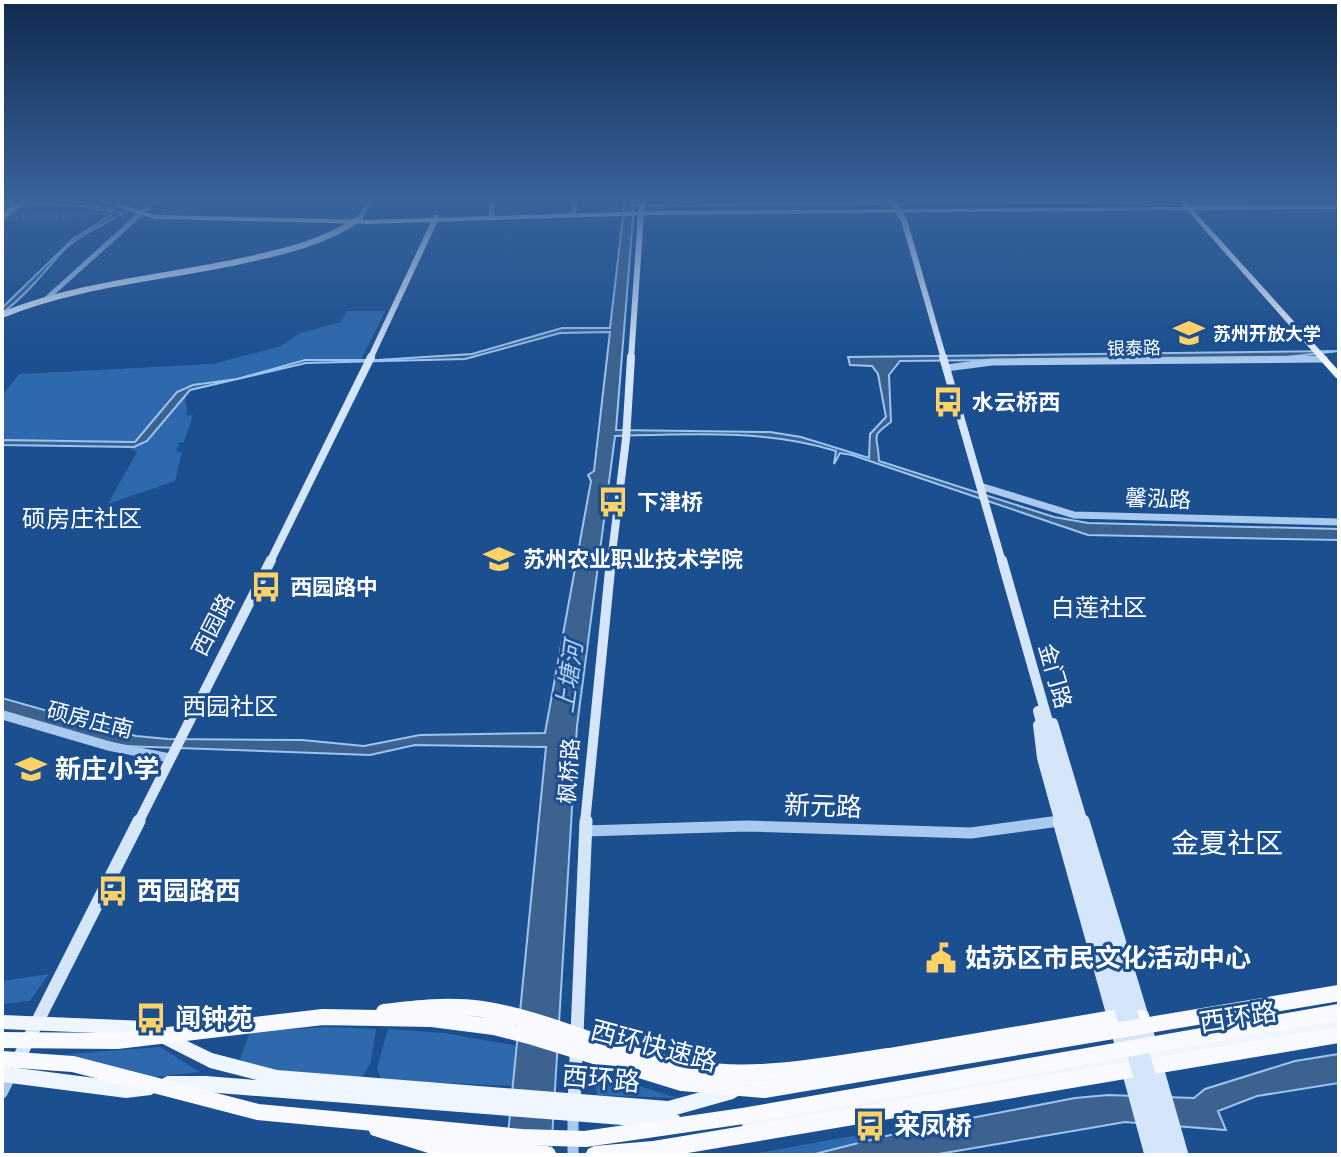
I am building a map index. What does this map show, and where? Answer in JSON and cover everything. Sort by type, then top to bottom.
[{"type":"highway","name":"西环快速路","points":[[2,1040],[115,1042],[280,1020],[358,1016],[483,1024],[537,1038],[652,1078],[712,1091],[735,1092],[764,1090],[1339,993]]},
{"type":"highway","points":[[358,1016],[413,1009],[479,1009],[538,1022],[651,1060],[720,1072],[760,1072],[889,1056],[1142,1018]]},
{"type":"highway","points":[[5,1070],[73,1064],[225,1107],[559,1139],[618,1135],[1339,1012]]},
{"type":"highway","points":[[594,1155],[653,1150],[921,1106],[1155,1060],[1339,1035]]},
{"type":"highway","points":[[349,1121],[428,1144],[548,1155]]},
{"type":"main road","points":[[4,314],[100,286],[270,254]]},
{"type":"main road","name":"西园路","points":[[5,1070],[36,1024],[370,361],[419,254]]},
{"type":"main road","name":"枫桥路","points":[[565,1106],[600,646],[626,439],[637,254]]},
{"type":"main road","name":"金门路","points":[[911,254],[1039,702],[1162,1155]]},
{"type":"main road","points":[[1233,254],[1339,376]]},
{"type":"main road","points":[[1323,354],[1339,367]]},
{"type":"main road","points":[[1039,702],[1040,749],[1151,1155]]},
{"type":"main road","points":[[1039,702],[1064,749],[1163,1088],[1177,1150]]},
{"type":"main road","name":"金门路","points":[[1053,753],[1177,1150]]},
{"type":"main road","name":"西环路","points":[[1142,1018],[1339,987]]},
{"type":"main road","name":"西环路","points":[[5,1070],[126,1090],[198,1083],[565,1106],[668,1109],[764,1081],[1114,1020]]},
{"type":"main road","name":"西环路","points":[[2,1022],[146,1028],[210,1060],[263,1076],[501,1101]]},
{"type":"main road","name":"西环路","points":[[1155,1060],[1339,1025]]},
{"type":"main road","name":"西环路","points":[[565,1106],[674,1121],[770,1121],[1127,1066]]},
{"type":"street","points":[[45,300],[93,254]]},
{"type":"street","name":"银泰路","points":[[942,360],[992,362],[1323,354]]},
{"type":"street","name":"馨泓路","points":[[981,495],[1074,515],[1339,522]]},
{"type":"street","name":"硕房庄南","points":[[2,715],[108,746],[176,747]]},
{"type":"street","name":"新元路","points":[[585,831],[747,826],[971,833],[1059,821]]},
{"type":"street","name":"西园路","points":[[2,1093],[5,1070]]},
{"type":"street","name":"枫桥路","points":[[565,1106],[573,1155]]},
{"type":"shaded area","points":[[347,311],[385,311],[361,360],[305,360],[237,379],[185,387],[187,416],[193,415],[184,442],[179,443],[176,452],[182,452],[175,481],[108,504],[137,452],[130,448],[131,443],[2,440],[2,396],[19,374],[213,364],[281,346],[300,333],[341,322]]},
{"type":"shaded area","points":[[49,974],[30,1001],[2,1004],[2,981]]},
{"type":"shaded area","points":[[326,1027],[376,1029],[371,1062],[363,1076],[339,1079],[301,1076],[263,1068],[240,1059],[250,1032]]},
{"type":"shaded area","points":[[388,1029],[444,1033],[518,1046],[514,1086],[381,1080],[377,1068]]},
{"type":"shaded area","points":[[160,1047],[200,1072],[154,1077],[67,1054]]},
{"type":"shaded area","points":[[593,1071],[677,1098],[597,1095]]},
{"type":"shaded area","points":[[880,1131],[883,1137],[811,1155],[747,1155]]},
{"type":"water","points":[[58,254],[60,254],[2,313],[2,308]]},
{"type":"water","name":"上塘河","points":[[619,254],[630,254],[616,430],[770,432],[801,437],[869,458],[870,434],[886,417],[878,374],[872,366],[850,365],[848,357],[1339,351],[1287,357],[900,361],[889,375],[891,422],[876,437],[879,461],[1054,517],[1088,523],[1339,529],[1339,540],[1088,535],[852,455],[840,453],[834,464],[836,451],[809,444],[727,434],[615,436],[577,726],[551,1155],[506,1155],[546,747],[415,745],[370,755],[122,746],[2,711],[2,698],[136,736],[168,739],[302,740],[364,746],[420,735],[545,733],[591,481],[588,475],[594,471],[610,332],[560,333],[465,359],[306,363],[190,390],[147,441],[134,447],[2,445],[2,440],[135,442],[177,392],[193,385],[237,379],[305,360],[377,360],[472,354],[562,328],[610,328]]},
{"type":"water","points":[[1339,1054],[1339,1083],[1257,1096],[1218,1111],[1226,1130],[1125,1122],[933,1155],[811,1155],[906,1131],[922,1135],[940,1124],[1075,1098],[1108,1095],[1194,1098],[1205,1089],[1295,1061]]},
{"type":"place","name":"苏州开放大学","points":[[1189,333]]},
{"type":"place","name":"水云桥西","points":[[948,402]]},
{"type":"place","name":"下津桥","points":[[613,502]]},
{"type":"place","name":"苏州农业职业技术学院","points":[[499,559]]},
{"type":"place","name":"西园路中","points":[[266,587]]},
{"type":"place","name":"新庄小学","points":[[31,769]]},
{"type":"place","name":"西园路西","points":[[113,891]]},
{"type":"place","name":"姑苏区市民文化活动中心","points":[[941,958]]},
{"type":"place","name":"闻钟苑","points":[[151,1018]]},
{"type":"place","name":"来凤桥","points":[[870,1126]]},
{"type":"district","name":"硕房庄社区","points":[[82,518]]},
{"type":"district","name":"白莲社区","points":[[1099,607]]},
{"type":"district","name":"西园社区","points":[[230,706]]},
{"type":"district","name":"金夏社区","points":[[1227,843]]}]
